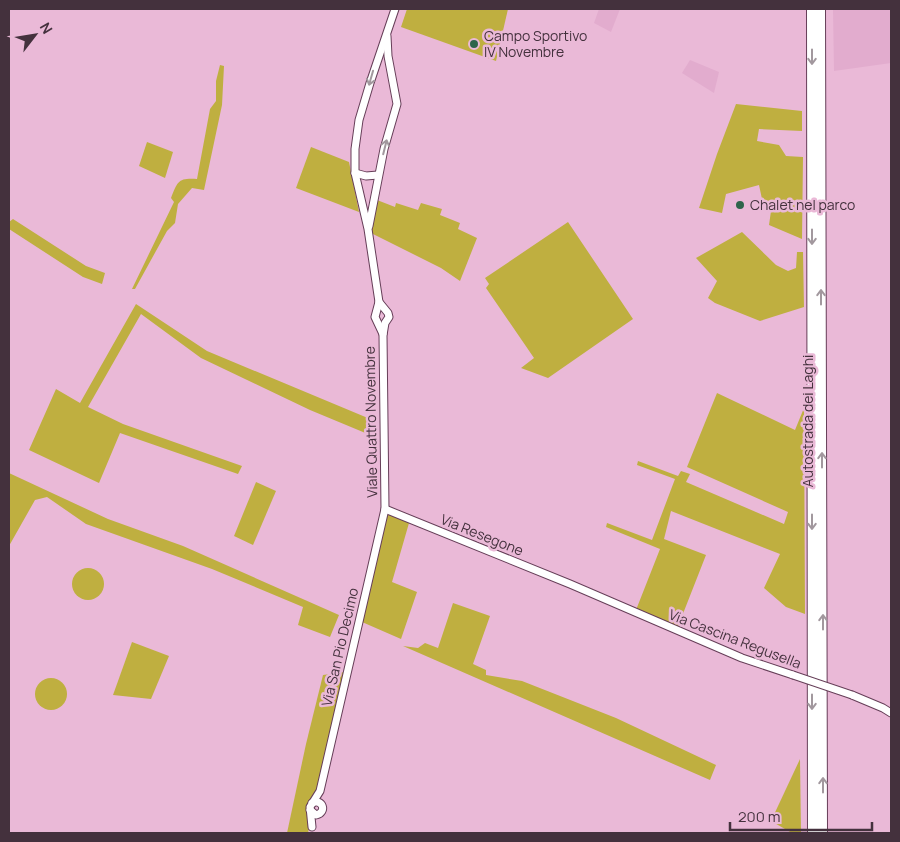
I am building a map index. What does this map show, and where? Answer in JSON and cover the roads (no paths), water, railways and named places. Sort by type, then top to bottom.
[{"type":"highway","name":"Autostrada dei Laghi","points":[[812,9],[813,833]]},
{"type":"highway","name":"Autostrada dei Laghi","points":[[820,9],[822,833]]},
{"type":"street","points":[[379,302],[389,318],[382,323],[376,320],[379,302],[368,229],[355,173],[355,149],[359,120],[378,56],[395,9]]},
{"type":"street","points":[[368,229],[378,175],[397,104],[388,56],[387,32]]},
{"type":"street","points":[[378,56],[388,56]]},
{"type":"street","points":[[355,173],[366,176],[378,175]]},
{"type":"street","points":[[377,313],[381,310],[386,312]]},
{"type":"street","name":"Viale Quattro Novembre","points":[[382,323],[385,509]]},
{"type":"street","name":"Via Resegone","points":[[385,509],[570,584]]},
{"type":"street","name":"Via San Pio Decimo","points":[[311,806],[320,791],[385,509]]},
{"type":"street","name":"Via Cascina Regusella","points":[[570,584],[742,658],[852,695],[891,713]]},
{"type":"street","name":"Via San Pio Decimo","points":[[320,791],[322,809]]},
{"type":"street","points":[[311,806],[318,801],[322,809]]},
{"type":"street","points":[[311,806],[316,815],[322,809]]},
{"type":"street","points":[[311,806],[312,830]]},
{"type":"street","points":[[312,830],[322,809]]},
{"type":"place","name":"Campo Sportivo IV Novembre","points":[[474,44]]},
{"type":"place","name":"Chalet nel parco","points":[[740,205]]}]
